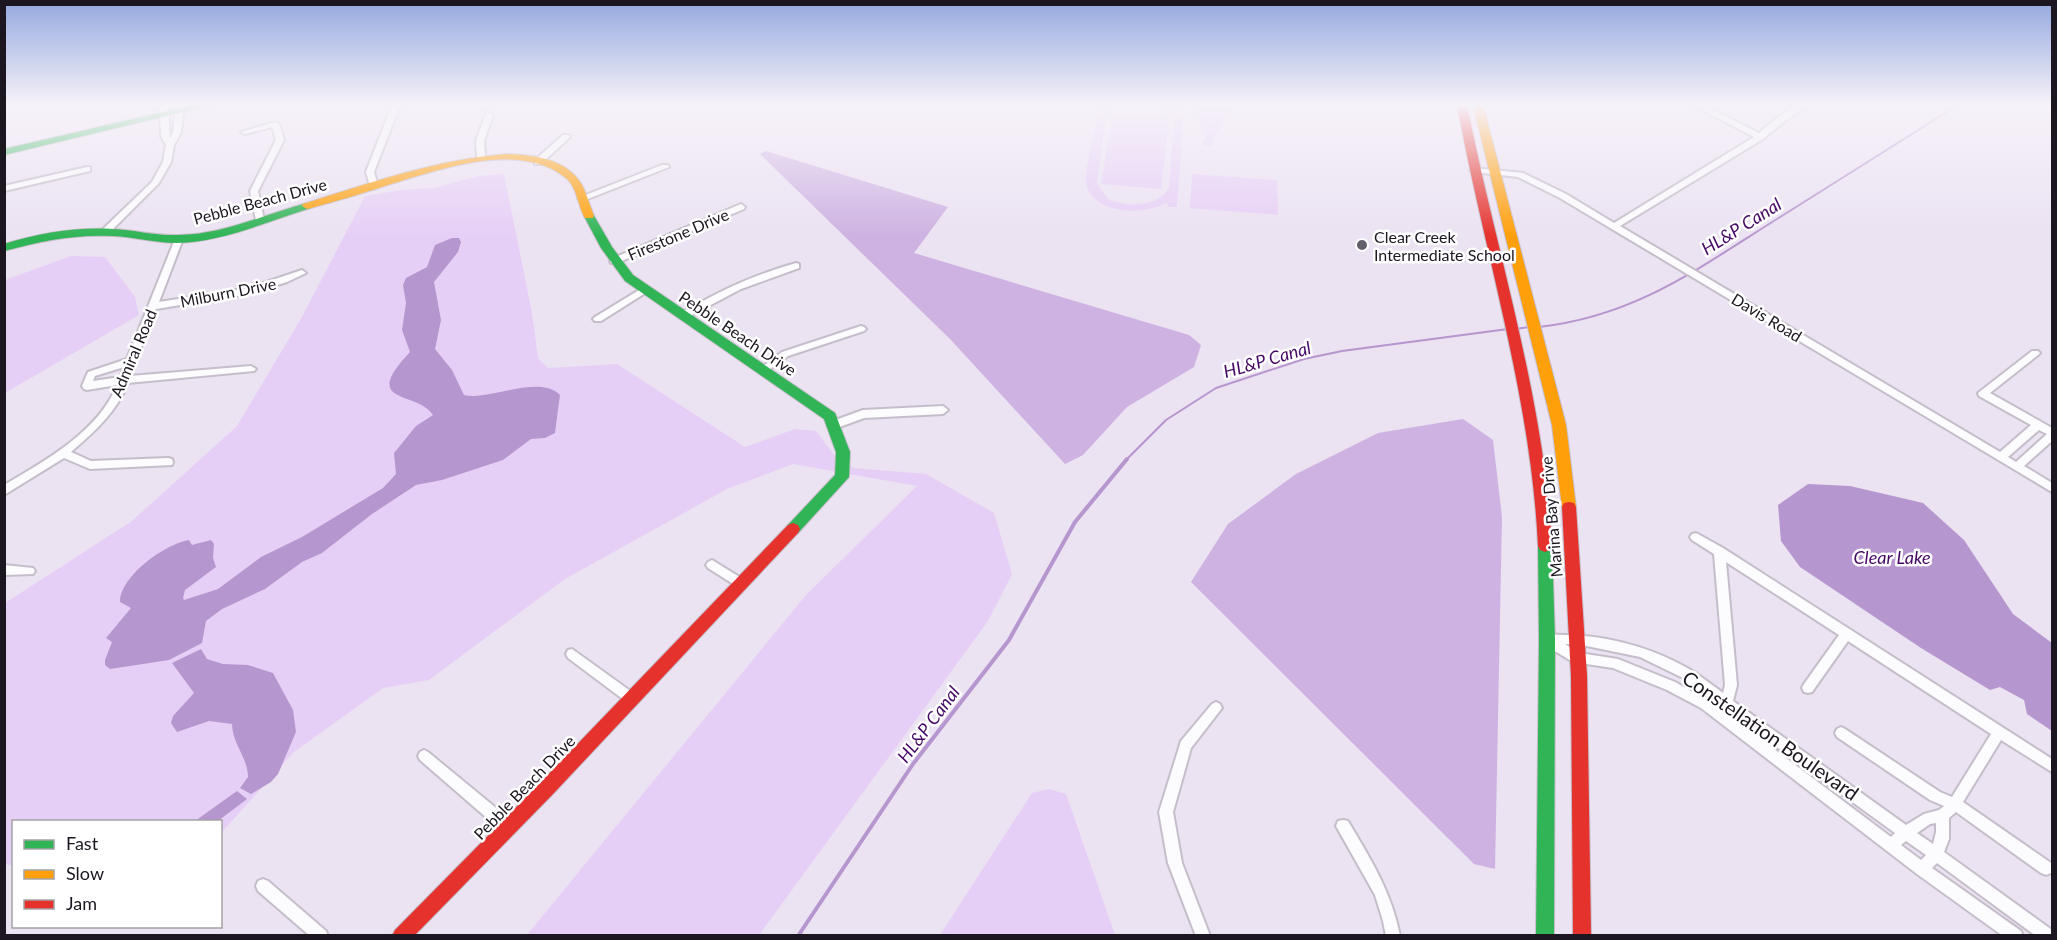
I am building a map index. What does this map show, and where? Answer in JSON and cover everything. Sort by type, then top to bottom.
[{"type":"main road","name":"Marina Bay Drive","points":[[1470,149],[1530,410],[1544,504],[1547,640],[1545,936]]},
{"type":"main road","name":"Marina Bay Drive","points":[[1488,149],[1559,425],[1570,520],[1577,639],[1582,936]]},
{"type":"main road","name":"Pebble Beach Drive","points":[[4,248],[64,233],[105,232],[179,239],[213,233],[481,157],[507,156],[537,162],[568,174],[614,261],[629,278],[830,416],[843,452],[842,477],[632,699],[401,936]]},
{"type":"main road","points":[[1495,264],[1519,265]]},
{"type":"main road","points":[[1530,410],[1546,424],[1559,425]]},
{"type":"street","points":[[105,232],[155,183],[167,162],[169,149]]},
{"type":"street","points":[[260,220],[254,191],[275,149]]},
{"type":"street","points":[[374,186],[370,172],[379,149]]},
{"type":"street","points":[[480,149],[481,157]]},
{"type":"street","points":[[537,162],[552,149]]},
{"type":"street","points":[[1615,226],[1739,149]]},
{"type":"street","points":[[582,198],[665,167]]},
{"type":"street","points":[[4,189],[87,169]]},
{"type":"street","name":"Davis Road","points":[[1473,170],[1494,171],[1529,178],[1669,258],[2052,488]]},
{"type":"street","name":"Firestone Drive","points":[[614,261],[741,207]]},
{"type":"street","name":"Admiral Road","points":[[4,491],[63,453],[98,423],[118,395],[179,239]]},
{"type":"street","points":[[683,316],[706,302],[776,272],[796,266]]},
{"type":"street","name":"Milburn Drive","points":[[153,306],[245,292],[276,285],[302,273]]},
{"type":"street","points":[[598,320],[644,290]]},
{"type":"street","points":[[763,370],[785,354],[861,329]]},
{"type":"street","points":[[2017,467],[2052,434],[2039,424],[1983,393],[2035,353]]},
{"type":"street","points":[[132,361],[91,374],[87,386],[251,369]]},
{"type":"street","points":[[834,425],[863,414],[943,410]]},
{"type":"street","points":[[2001,457],[2039,424]]},
{"type":"street","points":[[63,453],[90,465],[168,462]]},
{"type":"street","points":[[1696,537],[2052,766]]},
{"type":"street","points":[[1716,712],[1727,701],[1731,685],[1719,552]]},
{"type":"street","points":[[712,565],[742,584]]},
{"type":"street","points":[[4,570],[29,571]]},
{"type":"street","points":[[1808,687],[1846,634]]},
{"type":"street","name":"Constellation Boulevard","points":[[1547,640],[1577,639],[1642,652],[1685,673],[1938,853],[2049,936]]},
{"type":"street","name":"Constellation Boulevard","points":[[1547,640],[1577,658],[1614,663],[1671,686],[1705,704],[1922,869],[2016,936]]},
{"type":"street","points":[[572,654],[632,699]]},
{"type":"street","points":[[1203,936],[1175,863],[1166,812],[1185,744],[1216,708]]},
{"type":"street","points":[[1891,845],[1929,818],[1942,816],[1955,804],[2000,731]]},
{"type":"street","points":[[1841,733],[1935,796],[1955,804],[2046,868]]},
{"type":"street","points":[[423,756],[508,827]]},
{"type":"street","points":[[1922,869],[1938,853],[1944,829],[1942,816]]},
{"type":"street","points":[[1342,826],[1366,863],[1386,904],[1393,936]]},
{"type":"street","points":[[263,886],[321,936]]},
{"type":"shaded area","points":[[1091,149],[1101,149],[1097,183],[1108,199],[1132,204],[1149,203],[1169,189],[1172,149],[1181,149],[1177,207],[1168,207],[1167,202],[1158,207],[1134,211],[1109,207],[1090,194],[1086,183]]},
{"type":"shaded area","points":[[1107,149],[1165,149],[1161,189],[1101,184]]},
{"type":"shaded area","points":[[766,151],[948,207],[914,253],[1189,335],[1201,345],[1194,367],[1127,407],[1083,455],[1065,464],[951,340],[760,154]]},
{"type":"shaded area","points":[[504,174],[532,313],[538,358],[548,368],[617,364],[745,447],[795,429],[816,431],[837,459],[854,468],[926,474],[994,513],[1012,574],[988,621],[759,935],[527,935],[806,595],[917,486],[793,464],[727,489],[565,579],[429,680],[383,688],[294,752],[222,832],[222,820],[12,820],[12,866],[5,864],[5,603],[132,521],[237,426],[302,317],[365,196],[401,190],[434,188],[478,176]]},
{"type":"shaded area","points":[[1192,174],[1277,180],[1278,215],[1190,208]]},
{"type":"shaded area","points":[[71,256],[105,257],[135,297],[139,315],[5,393],[5,280]]},
{"type":"shaded area","points":[[1463,419],[1493,440],[1502,517],[1495,869],[1474,864],[1191,582],[1228,524],[1296,474],[1378,433]]},
{"type":"shaded area","points":[[1049,789],[1066,794],[1115,935],[940,935],[1032,793]]},
{"type":"water","points":[[452,238],[459,238],[461,242],[458,252],[434,282],[441,320],[435,349],[452,370],[464,395],[487,395],[527,387],[540,387],[551,389],[560,395],[555,433],[545,438],[531,439],[503,460],[442,480],[416,485],[372,514],[322,553],[302,562],[265,589],[222,609],[206,621],[202,643],[169,660],[110,669],[105,665],[112,642],[106,638],[131,608],[120,602],[122,592],[136,572],[157,555],[189,540],[192,545],[211,540],[214,544],[213,558],[216,567],[185,590],[183,598],[184,600],[218,589],[261,557],[302,537],[383,488],[396,474],[394,453],[416,426],[433,415],[425,407],[396,394],[391,389],[390,381],[396,369],[410,352],[402,330],[406,303],[403,285],[406,278],[427,267],[435,245]]},
{"type":"water","name":"Clear Lake","points":[[1808,484],[1850,486],[1923,503],[1964,540],[2013,614],[2052,643],[2052,731],[2027,714],[2024,700],[2000,687],[1990,690],[1921,648],[1800,567],[1781,541],[1778,505]]},
{"type":"water","points":[[201,649],[207,659],[223,664],[248,665],[273,673],[293,710],[296,732],[278,774],[271,782],[251,794],[240,788],[248,777],[243,757],[234,738],[232,724],[209,721],[177,732],[171,723],[173,716],[194,693],[172,663]]},
{"type":"water","points":[[237,791],[247,799],[219,820],[196,820]]},
{"type":"waterway","name":"HL&P Canal","points":[[1539,327],[1606,313],[1664,288],[1888,149]]},
{"type":"waterway","name":"HL&P Canal","points":[[1515,329],[1529,327]]},
{"type":"waterway","name":"HL&P Canal","points":[[1127,459],[1166,420],[1216,388],[1304,359],[1342,351],[1508,329]]},
{"type":"waterway","name":"HL&P Canal","points":[[798,936],[913,764],[1009,640],[1075,522],[1127,459]]},
{"type":"traffic: fast","points":[[4,152],[18,149]]},
{"type":"traffic: fast","points":[[4,248],[41,238],[91,232],[177,239],[191,238],[224,231],[307,206]]},
{"type":"traffic: fast","points":[[589,216],[607,248],[629,278],[830,416],[843,452],[842,477],[793,529]]},
{"type":"traffic: fast","points":[[1545,546],[1547,640],[1545,936]]},
{"type":"traffic: slow","points":[[1489,149],[1559,425],[1569,507]]},
{"type":"traffic: slow","points":[[307,206],[436,168],[484,158],[507,157],[530,158],[551,164],[569,175],[579,189],[589,216]]},
{"type":"traffic: jam","points":[[1471,149],[1532,430],[1541,487],[1545,546]]},
{"type":"traffic: jam","points":[[1569,507],[1579,676],[1582,936]]},
{"type":"traffic: jam","points":[[401,936],[547,788],[793,529]]},
{"type":"place","name":"Clear Creek Intermediate School","points":[[1362,245]]}]
